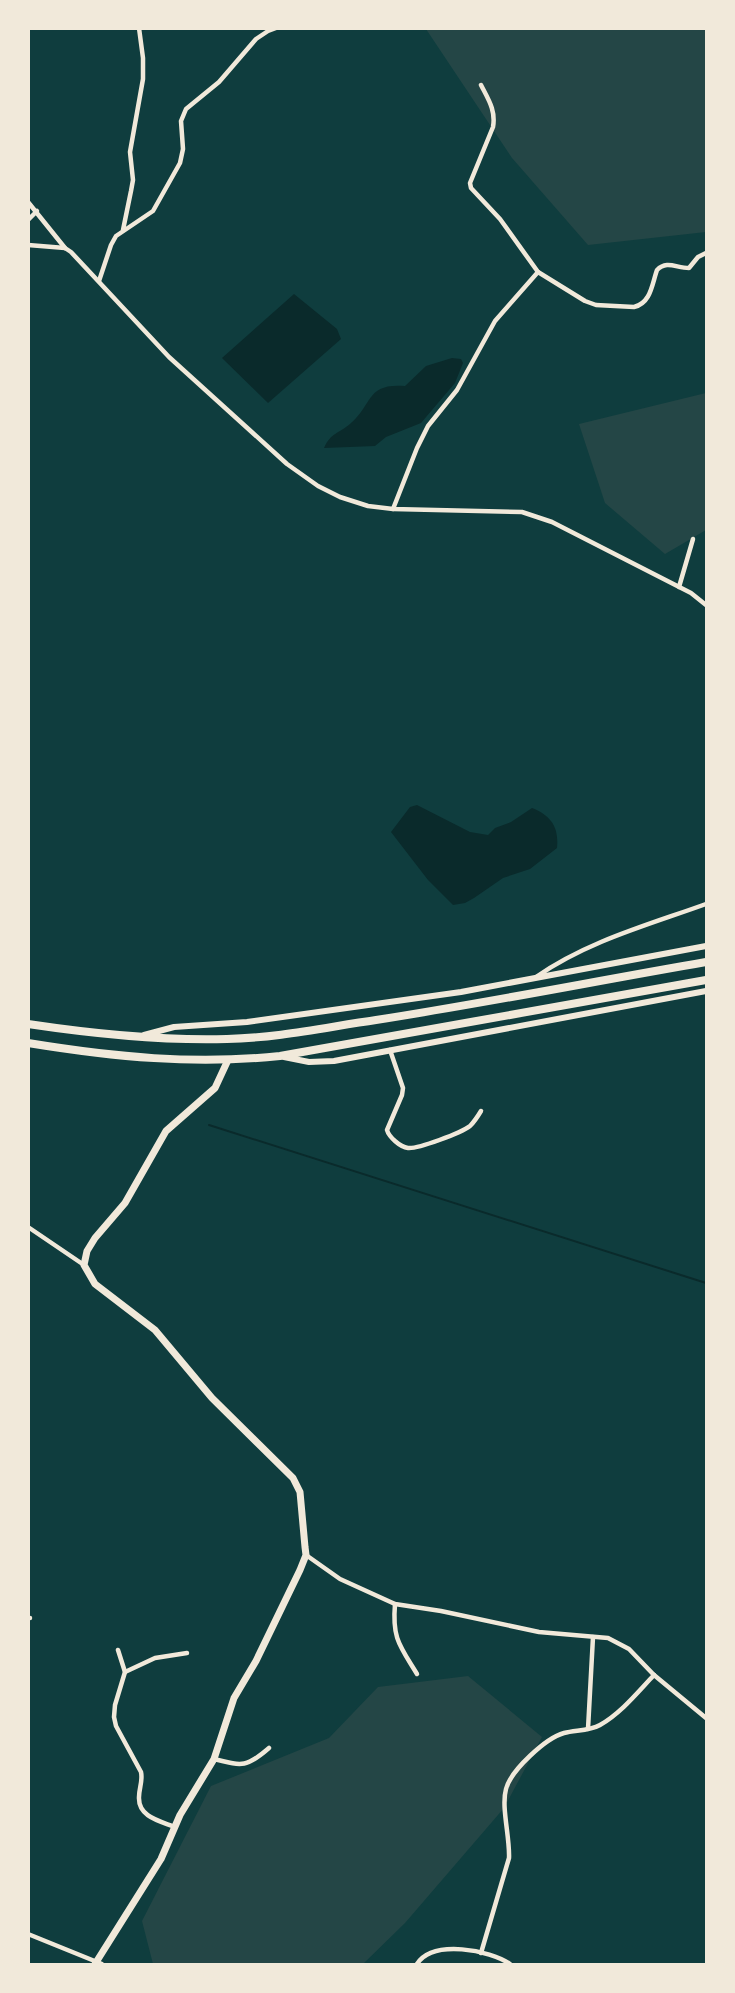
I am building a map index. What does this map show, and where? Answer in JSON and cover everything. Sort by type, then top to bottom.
[{"type":"highway","points":[[28,1024],[90,1033],[195,1040],[276,1035],[450,1008],[706,962]]},
{"type":"highway","points":[[28,1043],[98,1055],[168,1060],[228,1060],[280,1056],[706,980]]},
{"type":"main road","points":[[98,1964],[161,1859],[175,1827],[214,1758],[234,1698],[256,1661],[306,1555],[300,1492],[293,1478],[212,1398],[155,1330],[95,1284],[84,1264],[87,1251],[95,1238],[131,1194],[166,1131],[216,1088],[228,1060]]},
{"type":"street","points":[[123,230],[133,180],[130,152],[143,79],[139,28]]},
{"type":"street","points":[[99,281],[111,245],[123,230],[153,211],[180,163],[183,149],[181,122],[186,110],[219,82],[256,39],[276,28]]},
{"type":"street","points":[[481,85],[494,110],[495,117],[470,183],[471,188],[500,219],[538,272],[585,302],[596,305],[634,307],[647,300],[660,267],[670,265],[689,268],[698,257],[706,253]]},
{"type":"street","points":[[28,202],[65,248],[99,281],[169,357],[287,464],[318,486],[340,497],[369,506],[522,512],[535,515],[679,587],[706,604]]},
{"type":"street","points":[[28,220],[37,211]]},
{"type":"street","points":[[28,245],[65,248]]},
{"type":"street","points":[[393,508],[428,426],[457,390],[495,321],[538,272]]},
{"type":"street","points":[[679,587],[693,539]]},
{"type":"street","points":[[534,978],[566,957],[595,943],[706,904]]},
{"type":"street","points":[[138,1037],[174,1027],[228,1024],[461,993],[706,946]]},
{"type":"street","points":[[280,1056],[322,1062],[706,991]]},
{"type":"street","points":[[390,1050],[403,1088],[387,1130],[391,1137],[404,1147],[413,1147],[460,1132],[468,1128],[481,1111]]},
{"type":"street","points":[[28,1227],[84,1264]]},
{"type":"street","points":[[306,1555],[340,1579],[395,1604],[441,1611],[539,1632],[608,1638],[629,1649],[654,1675],[706,1718]]},
{"type":"street","points":[[395,1604],[395,1636],[417,1674]]},
{"type":"street","points":[[588,1729],[593,1637]]},
{"type":"street","points":[[118,1650],[125,1672],[115,1705],[114,1717],[116,1726],[141,1772],[140,1807],[149,1817],[175,1827]]},
{"type":"street","points":[[125,1672],[155,1658],[187,1653]]},
{"type":"street","points":[[481,1953],[510,1846],[505,1792],[508,1781],[517,1767],[558,1735],[599,1726],[623,1709],[654,1675]]},
{"type":"street","points":[[214,1758],[240,1766],[246,1765],[255,1761],[269,1748]]},
{"type":"street","points":[[28,1934],[98,1964]]},
{"type":"street","points":[[417,1965],[420,1960],[434,1951],[444,1949],[481,1953],[496,1957],[510,1965]]},
{"type":"shaded area","points":[[426,29],[706,29],[706,232],[588,245],[512,158]]},
{"type":"shaded area","points":[[294,294],[337,329],[341,339],[268,403],[222,358]]},
{"type":"shaded area","points":[[452,358],[461,359],[463,363],[455,383],[421,423],[386,437],[375,446],[324,448],[332,436],[347,427],[358,416],[377,391],[392,386],[405,386],[426,366]]},
{"type":"shaded area","points":[[706,393],[706,530],[665,554],[605,503],[579,424]]},
{"type":"shaded area","points":[[417,805],[470,832],[488,835],[495,828],[511,822],[532,808],[545,815],[553,824],[557,834],[557,848],[530,869],[503,878],[465,903],[453,905],[428,880],[391,832],[410,807]]},
{"type":"shaded area","points":[[468,1676],[542,1737],[504,1808],[405,1923],[363,1964],[153,1964],[142,1921],[211,1786],[329,1738],[378,1687]]},
{"type":"waterway","points":[[209,1125],[706,1283]]}]
